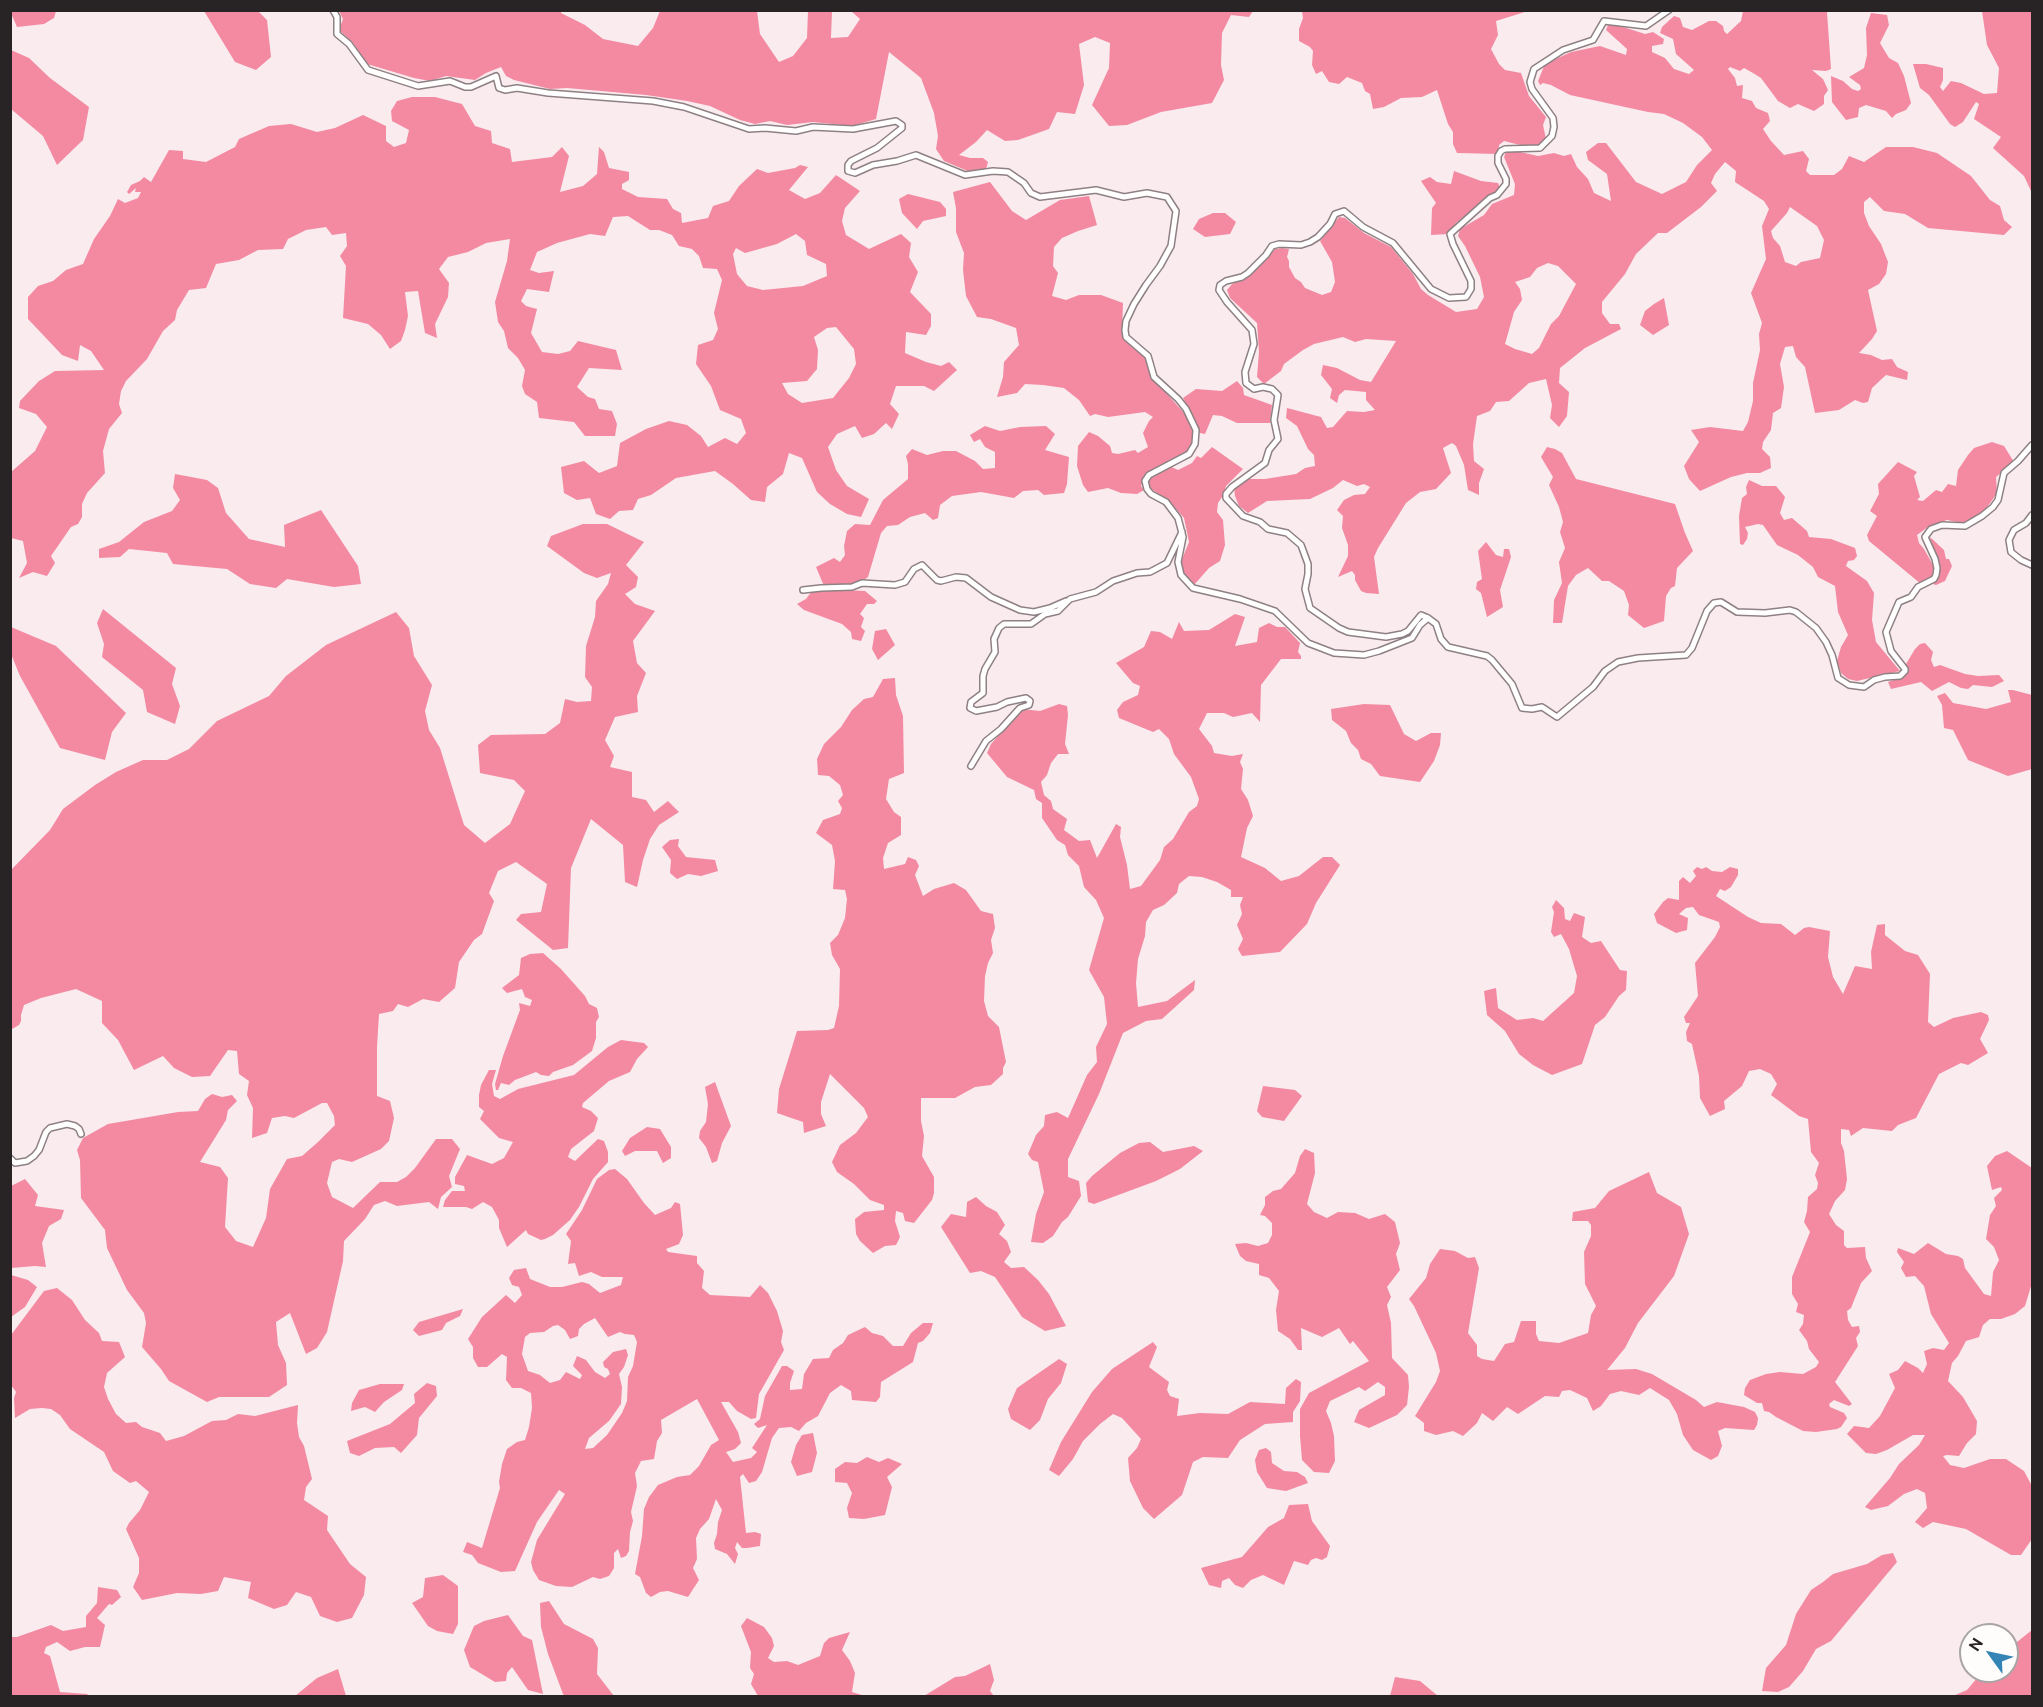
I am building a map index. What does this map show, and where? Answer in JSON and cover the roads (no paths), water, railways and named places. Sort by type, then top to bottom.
[{"type":"street","points":[[333,10],[337,17],[337,34],[349,44],[368,70],[418,86],[450,81],[471,87],[496,76],[499,88],[505,90],[517,88],[548,93],[653,101],[684,107],[749,129],[796,131],[813,128],[853,129],[896,121],[902,125],[902,128],[877,148],[851,161],[848,171],[855,173],[873,165],[916,155],[965,175],[993,171],[1008,172],[1024,183],[1031,193],[1040,196],[1096,190],[1124,197],[1147,193],[1167,197],[1176,211],[1171,246],[1134,304],[1125,330],[1126,338],[1148,356],[1155,377],[1186,409],[1196,430],[1195,444],[1189,454],[1149,475],[1145,481],[1151,494],[1166,502],[1173,509],[1182,531],[1183,545],[1178,569],[1193,588],[1240,599],[1275,611],[1303,639],[1334,653],[1355,655],[1378,651],[1412,638],[1420,625],[1428,618]]},
{"type":"street","points":[[1669,10],[1646,26],[1604,21],[1593,40],[1563,50],[1534,69],[1530,82],[1532,89],[1553,118],[1552,136],[1540,148],[1501,151],[1498,163],[1506,184],[1497,195],[1490,198],[1450,234],[1470,281],[1471,289],[1466,297],[1449,298],[1431,289],[1393,243],[1363,228],[1344,212],[1335,214],[1330,224],[1310,242],[1301,245],[1272,246],[1248,273],[1220,285],[1222,294],[1252,330],[1254,344],[1245,372],[1246,383],[1254,389],[1263,387],[1272,389],[1278,395],[1274,420],[1278,439],[1269,450],[1265,463],[1226,494],[1228,501],[1243,516],[1260,522],[1268,529],[1287,533],[1301,545],[1308,564],[1305,589],[1307,604],[1310,608],[1348,632],[1394,636],[1408,631],[1421,615],[1428,618],[1436,624],[1441,639],[1448,647],[1487,656],[1492,660],[1512,684],[1522,708],[1542,707],[1557,717],[1593,687],[1605,671],[1618,662],[1638,658],[1686,655],[1692,648],[1707,610],[1714,603],[1721,602],[1732,610],[1742,612],[1771,613],[1790,610],[1796,612],[1821,634],[1832,655],[1838,678],[1849,686],[1864,687],[1885,677],[1900,676],[1905,669],[1888,646],[1887,624],[1899,602],[1911,597],[1918,587],[1936,575],[1935,559],[1925,537],[1942,525],[1965,526],[1993,507],[1998,500],[2004,472],[2019,461],[2032,445]]},
{"type":"street","points":[[2032,515],[2026,523],[2014,530],[2009,540],[2011,552],[2021,560],[2032,564]]},
{"type":"street","points":[[803,591],[852,587],[862,583],[895,585],[905,582],[916,567],[922,565],[937,580],[966,578],[991,597],[1020,610],[1034,612],[1096,592],[1113,580],[1150,572],[1167,563],[1182,531]]},
{"type":"street","points":[[971,766],[986,741],[1001,729],[1020,708],[1029,705],[1030,701],[1026,698],[976,711],[970,708],[971,702],[983,693],[985,669],[995,652],[996,631],[1004,624],[1031,624],[1045,614],[1058,610],[1070,599]]},
{"type":"street","points":[[10,1158],[15,1163],[27,1161],[34,1156],[50,1128],[75,1126],[81,1134]]}]
